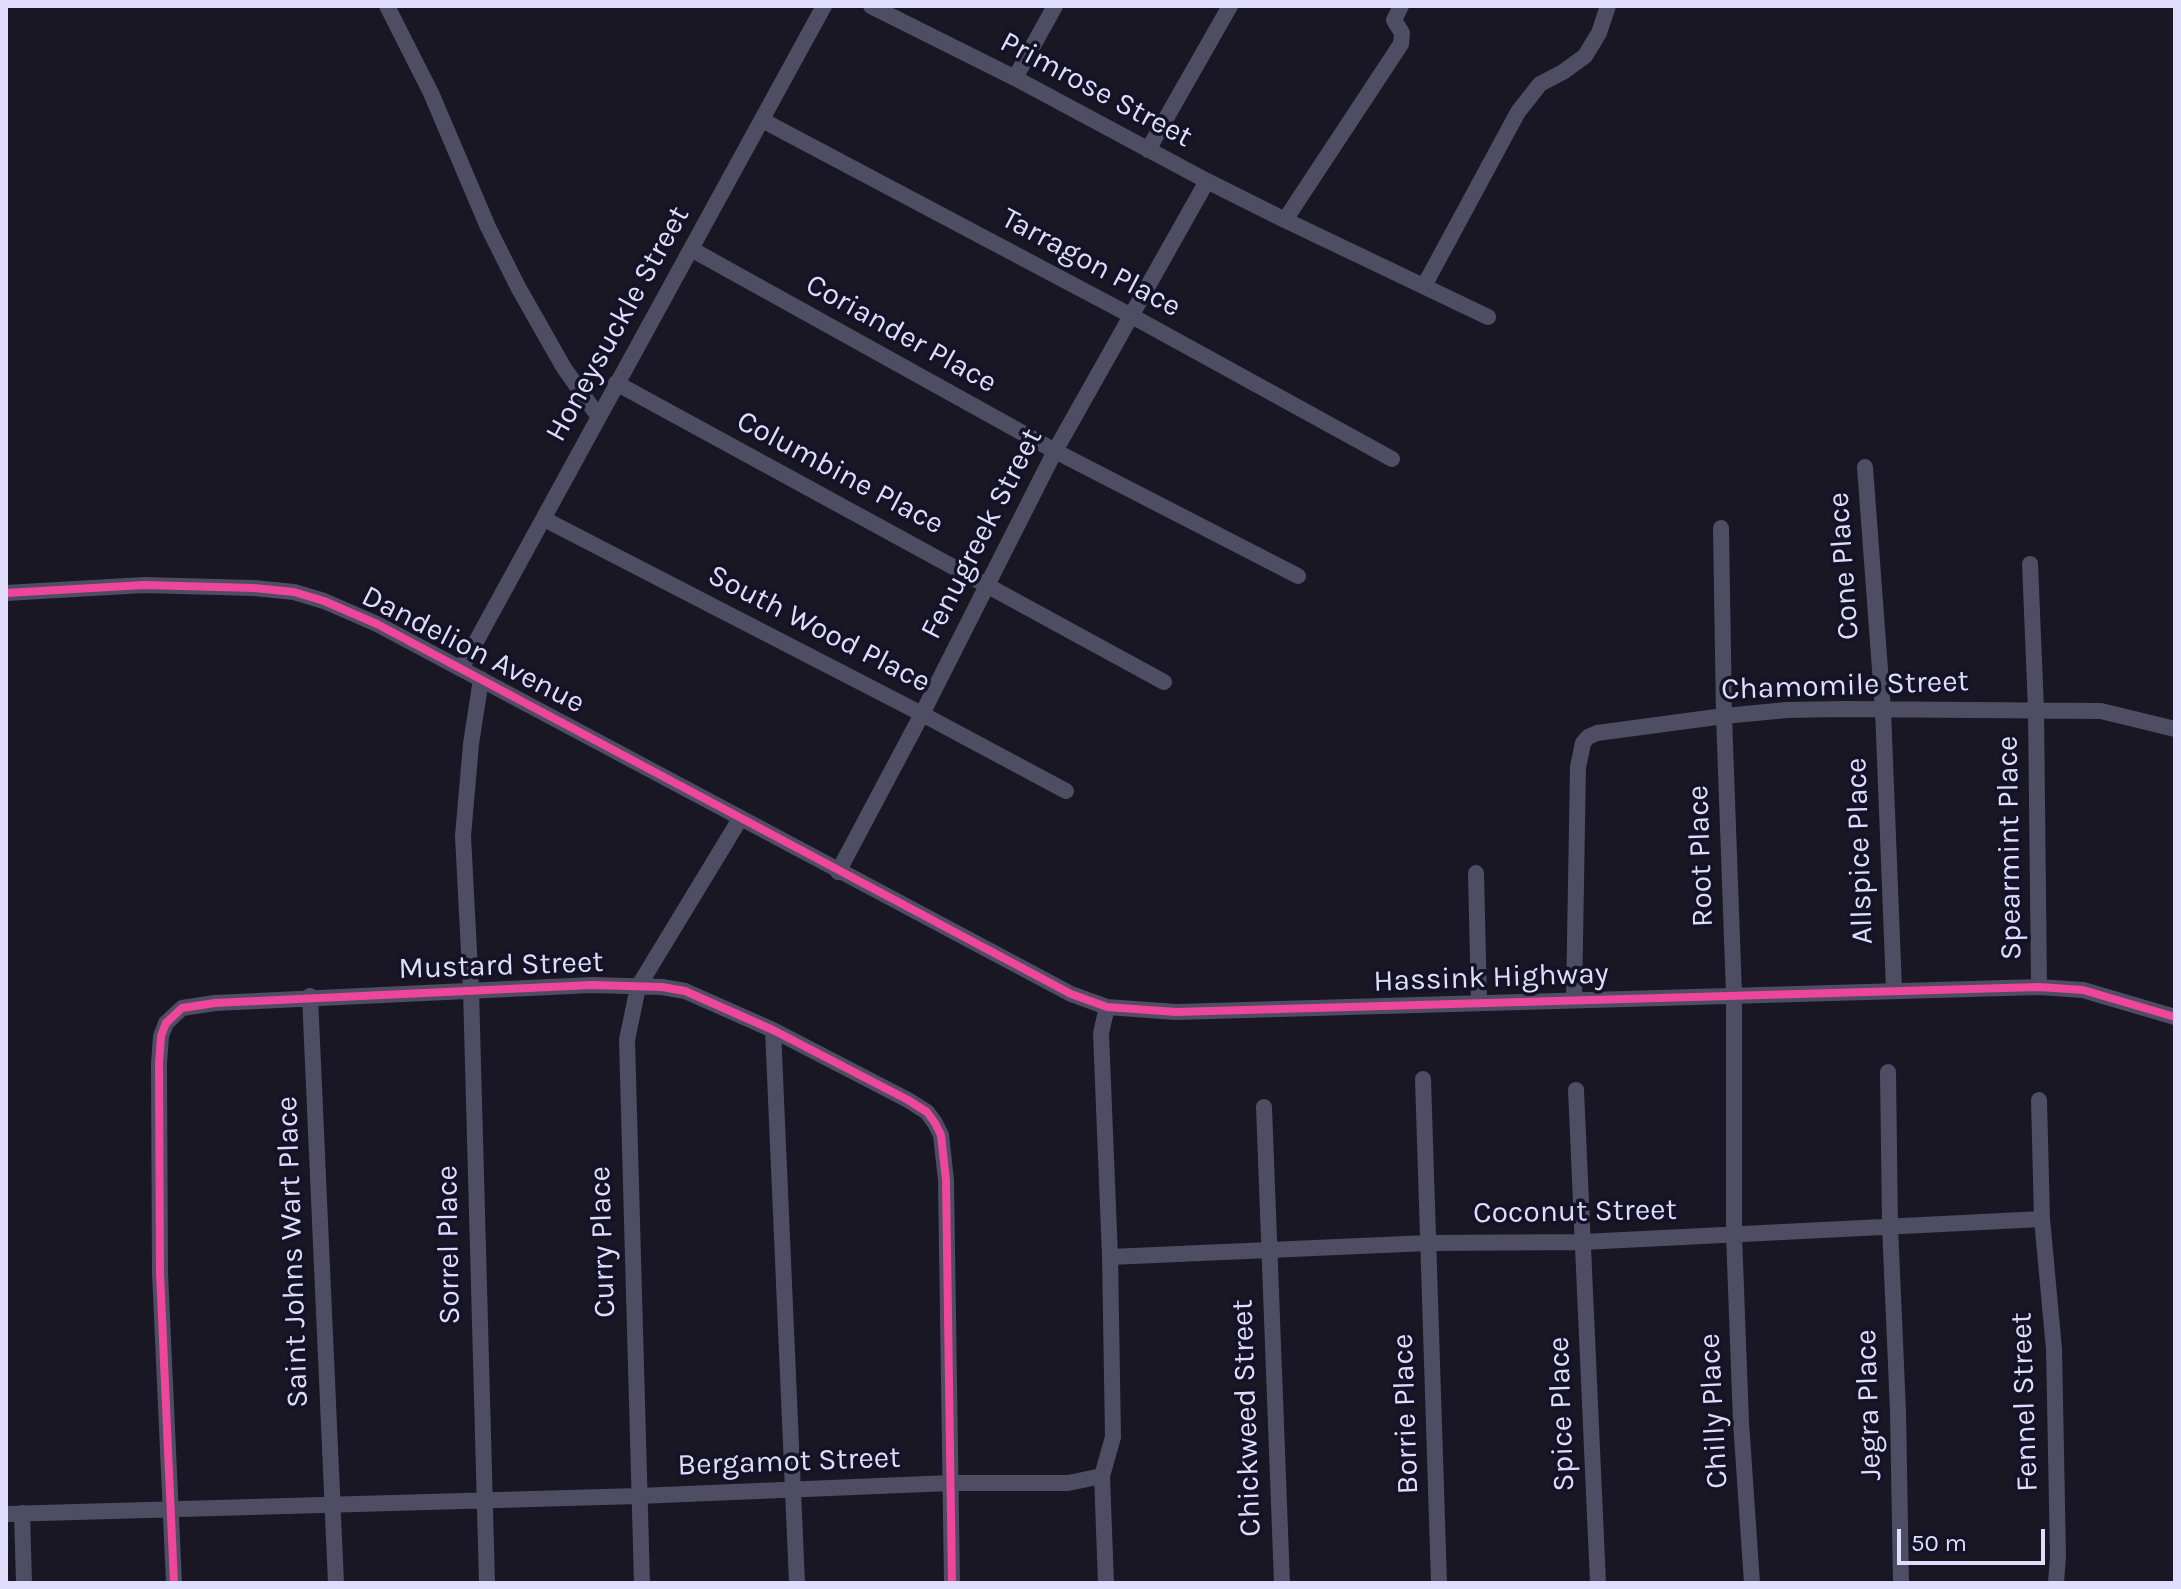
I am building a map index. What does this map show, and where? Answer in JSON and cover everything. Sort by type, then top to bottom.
[{"type":"street","points":[[387,6],[431,93],[488,227],[518,287],[564,368],[598,416]]},
{"type":"street","name":"Honeysuckle Street","points":[[461,669],[824,6]]},
{"type":"street","name":"Primrose Street","points":[[872,6],[1207,181],[1181,224]]},
{"type":"street","points":[[1015,78],[1055,6]]},
{"type":"street","points":[[1148,150],[1230,6]]},
{"type":"street","points":[[1285,220],[1401,44],[1402,33],[1394,20],[1401,6]]},
{"type":"street","points":[[1424,286],[1518,112],[1540,84],[1585,56],[1599,33],[1608,6]]},
{"type":"street","name":"Tarragon Place","points":[[762,120],[1130,315],[1392,459]]},
{"type":"street","points":[[1207,181],[1488,317]]},
{"type":"street","name":"Fenugreek Street","points":[[838,872],[1055,451],[1181,224]]},
{"type":"street","name":"Coriander Place","points":[[691,249],[1055,451],[1298,576]]},
{"type":"street","name":"Columbine Place","points":[[616,383],[1164,682]]},
{"type":"street","name":"Cone Place","points":[[1865,467],[1883,710]]},
{"type":"street","name":"South Wood Place","points":[[544,519],[1066,791]]},
{"type":"street","name":"Root Place","points":[[1721,528],[1734,994],[1734,1235]]},
{"type":"street","name":"Spearmint Place","points":[[2030,564],[2036,709],[2039,987]]},
{"type":"street","name":"Dandelion Avenue","points":[[6,593],[144,585],[254,588],[294,592],[324,601],[377,624],[838,872]]},
{"type":"street","name":"Sorrel Place","points":[[481,679],[471,744],[463,836],[471,990],[487,1583]]},
{"type":"street","name":"Chamomile Street","points":[[1574,999],[1578,767],[1583,743],[1588,737],[1597,733],[1787,710],[2101,711],[2175,729]]},
{"type":"street","name":"Allspice Place","points":[[1883,710],[1894,989]]},
{"type":"street","name":"Curry Place","points":[[642,1583],[626,1066],[631,1012],[638,987],[740,819]]},
{"type":"street","name":"Hassink Highway","points":[[838,872],[1071,994],[1107,1007],[1176,1012],[2039,987],[2083,990],[2175,1017]]},
{"type":"street","points":[[1476,873],[1479,1002]]},
{"type":"street","name":"Mustard Street","points":[[174,1583],[160,1273],[159,1064],[161,1036],[166,1023],[182,1008],[215,1003],[310,996],[592,985],[685,991],[773,1030],[908,1100],[927,1112],[941,1135],[946,1180],[952,1583]]},
{"type":"street","name":"Saint Johns Wart Place","points":[[310,996],[336,1583]]},
{"type":"street","points":[[1106,1583],[1102,1476],[1113,1437],[1101,1033],[1107,1007]]},
{"type":"street","points":[[773,1030],[797,1583]]},
{"type":"street","name":"Jegra Place","points":[[1888,1072],[1901,1583]]},
{"type":"street","name":"Borrie Place","points":[[1423,1079],[1439,1583]]},
{"type":"street","name":"Spice Place","points":[[1576,1090],[1598,1583]]},
{"type":"street","name":"Fennel Street","points":[[2039,1100],[2042,1219],[2054,1349],[2056,1583]]},
{"type":"street","name":"Chickweed Street","points":[[1264,1107],[1282,1583]]},
{"type":"street","name":"Coconut Street","points":[[1110,1257],[1428,1243],[1583,1242],[2042,1219]]},
{"type":"street","name":"Chilly Place","points":[[1734,1235],[1741,1422],[1752,1583]]},
{"type":"street","name":"Bergamot Street","points":[[14,1513],[638,1496],[950,1483],[1068,1483],[1102,1476]]},
{"type":"street","points":[[14,1513],[24,1583]]},
{"type":"cycle path","points":[[6,593],[144,585],[254,588],[294,592],[324,601],[377,624],[1071,994],[1107,1007],[1176,1012],[2039,987],[2083,990],[2175,1017]]},
{"type":"cycle path","points":[[174,1583],[160,1273],[159,1064],[161,1036],[166,1023],[182,1008],[215,1003],[592,985],[662,987],[685,991],[773,1030],[908,1100],[927,1112],[935,1123],[941,1135],[946,1180],[952,1583]]}]
